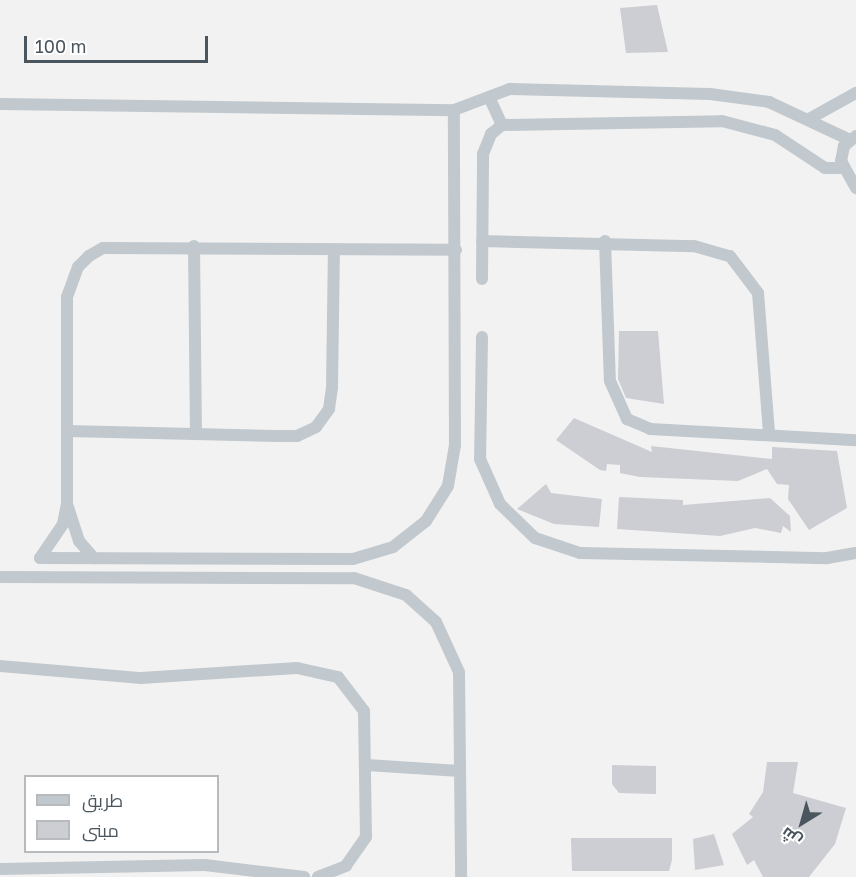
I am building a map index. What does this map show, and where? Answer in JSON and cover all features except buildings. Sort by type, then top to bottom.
[{"type":"street","points":[[0,104],[454,110],[489,97],[525,89],[710,94],[769,102],[853,138],[842,153],[843,168],[856,188]]},
{"type":"street","points":[[809,119],[856,93]]},
{"type":"street","points":[[489,97],[502,125]]},
{"type":"street","points":[[454,110],[456,250],[455,445],[448,486],[426,521],[393,547],[353,559],[40,558],[58,533],[67,503],[67,297],[78,267],[103,248],[194,246],[334,252],[456,250]]},
{"type":"street","points":[[482,279],[484,147],[502,125],[722,121],[775,135],[825,168],[843,168]]},
{"type":"street","points":[[482,242],[605,241],[705,247],[743,267],[758,293],[762,313],[769,433]]},
{"type":"street","points":[[605,241],[610,381],[627,418],[650,429],[843,435],[856,440]]},
{"type":"street","points":[[194,246],[196,432]]},
{"type":"street","points":[[68,431],[297,436],[316,427],[329,409],[332,388],[334,252]]},
{"type":"street","points":[[482,337],[480,459],[500,504],[536,537],[580,553],[827,558],[856,553]]},
{"type":"street","points":[[843,435],[856,430]]},
{"type":"street","points":[[67,503],[79,541],[94,558]]},
{"type":"street","points":[[0,577],[354,578],[394,588],[428,612],[455,658],[460,771],[460,877]]},
{"type":"street","points":[[0,666],[141,678],[318,669],[338,677],[364,711],[367,765],[366,837],[346,866],[318,877]]},
{"type":"street","points":[[367,765],[460,771]]},
{"type":"street","points":[[0,869],[205,865],[304,877]]}]
